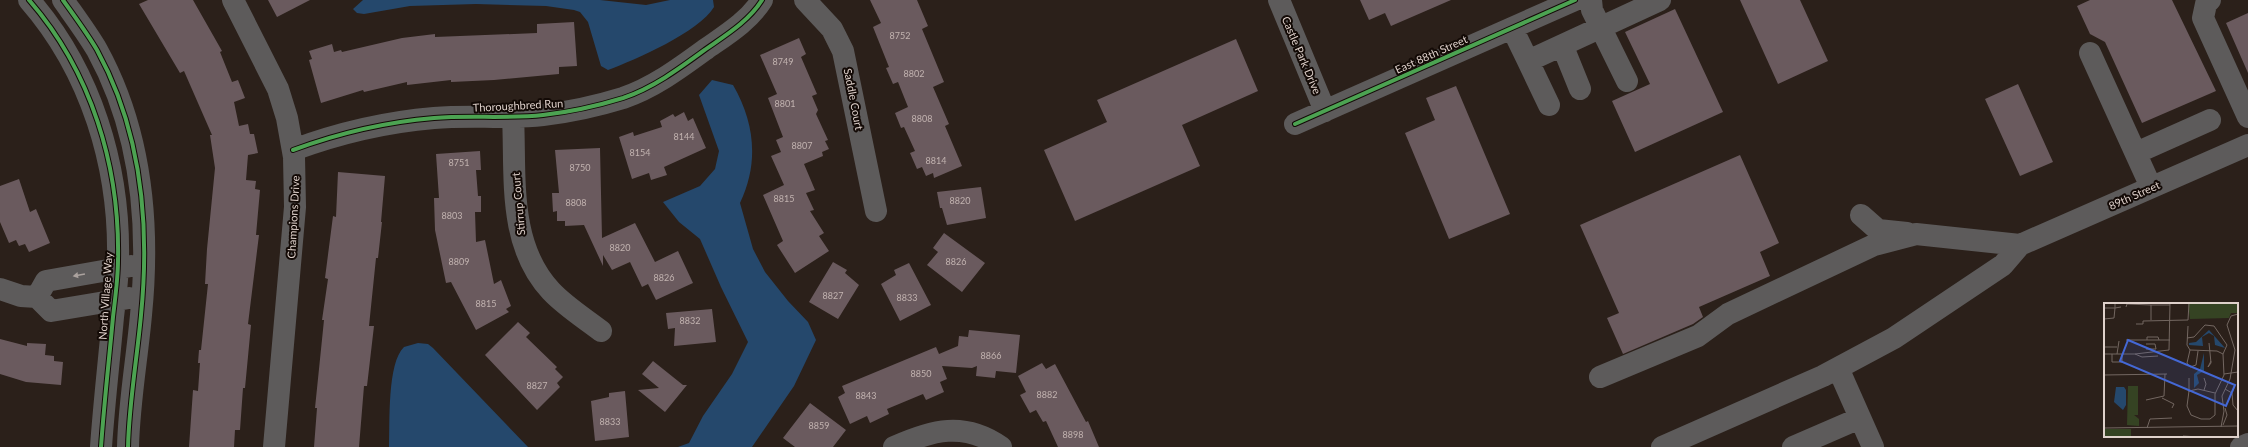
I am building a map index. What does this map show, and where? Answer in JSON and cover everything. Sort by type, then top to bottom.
[{"type":"street","name":"North Village Way","points":[[29,0],[56,35],[81,79],[96,115],[114,189],[118,269],[101,447]]},
{"type":"street","points":[[63,0],[100,55],[125,118],[141,183],[145,264],[128,447]]},
{"type":"street","name":"Champions Drive","points":[[233,0],[278,89],[288,118],[296,182],[296,207],[274,447]]},
{"type":"street","name":"Thoroughbred Run","points":[[293,150],[338,134],[378,125],[448,117],[514,116],[568,112],[607,103],[638,92],[674,73],[738,26],[762,0]]},
{"type":"street","name":"Saddle Court","points":[[805,0],[832,29],[843,51],[876,211]]},
{"type":"street","name":"Castle Park Drive","points":[[1279,0],[1326,110]]},
{"type":"street","name":"East 88th Street","points":[[1295,124],[1575,0]]},
{"type":"street","points":[[1591,0],[1592,10],[1627,81]]},
{"type":"street","points":[[1528,61],[1563,47],[1660,0]]},
{"type":"street","points":[[2210,0],[2206,4],[2203,18],[2246,108]]},
{"type":"street","points":[[1512,28],[1549,106]]},
{"type":"street","points":[[1563,47],[1580,89]]},
{"type":"street","points":[[2090,53],[2151,187]]},
{"type":"street","name":"Stirrup Court","points":[[514,116],[517,212],[520,236],[526,252],[536,273],[552,292],[601,331]]},
{"type":"street","points":[[2136,153],[2210,120]]},
{"type":"street","name":"89th Street","points":[[2020,245],[2248,144]]},
{"type":"street","points":[[1861,215],[1878,230],[2020,245]]},
{"type":"street","points":[[1600,377],[1698,336],[1728,314],[1874,245],[1916,234]]},
{"type":"street","points":[[1662,447],[1838,368],[1894,338],[2003,265],[2020,245]]},
{"type":"street","points":[[37,297],[46,281],[145,264]]},
{"type":"street","points":[[0,289],[21,296],[37,297],[51,311],[143,296]]},
{"type":"street","points":[[1838,368],[1873,447]]},
{"type":"street","points":[[1793,447],[1860,418]]},
{"type":"street","points":[[894,447],[918,436],[934,432],[960,430],[986,438],[1001,447]]},
{"type":"street","points":[[2241,447],[2248,444]]},
{"type":"water","points":[[363,0],[600,0],[646,5],[670,0],[713,0],[714,7],[695,26],[666,44],[608,70],[601,66],[588,22],[580,12],[574,10],[546,6],[476,4],[410,6],[364,14],[357,13],[353,9]]},
{"type":"water","points":[[712,80],[733,85],[746,114],[750,128],[752,158],[750,173],[740,203],[753,249],[765,272],[788,301],[808,322],[816,340],[794,386],[752,447],[678,447],[689,443],[703,416],[732,374],[748,342],[721,287],[700,239],[679,222],[663,202],[700,186],[715,169],[719,151],[699,95]]},
{"type":"water","points":[[418,343],[428,344],[433,348],[528,447],[389,447],[390,394],[395,366],[404,347]]},
{"type":"building","points":[[148,0],[193,0],[222,51],[220,52],[232,82],[238,80],[245,98],[234,102],[239,126],[248,124],[250,134],[254,134],[258,153],[248,155],[246,180],[256,181],[255,189],[260,190],[256,235],[259,235],[248,324],[251,325],[245,388],[243,388],[240,430],[235,430],[234,447],[189,447],[193,390],[198,391],[200,363],[198,363],[199,350],[201,350],[208,284],[205,284],[207,249],[215,168],[210,135],[212,135],[184,71],[180,73],[139,4]]},
{"type":"building","points":[[268,0],[310,0],[277,17]]},
{"type":"building","points":[[870,0],[917,0],[928,26],[922,29],[944,82],[933,87],[949,124],[945,126],[962,166],[934,178],[933,173],[926,176],[922,167],[917,169],[910,153],[915,151],[904,127],[901,128],[895,113],[908,107],[898,82],[893,84],[886,68],[889,67],[873,27],[881,23]]},
{"type":"building","points":[[1360,0],[1451,0],[1391,26],[1385,13],[1369,20]]},
{"type":"building","points":[[1740,0],[1800,0],[1828,61],[1778,84]]},
{"type":"building","points":[[2090,0],[2172,0],[2216,91],[2142,123],[2105,42],[2090,34],[2077,6]]},
{"type":"building","points":[[1675,9],[1723,112],[1635,152],[1612,101],[1650,84],[1625,32]]},
{"type":"building","points":[[2248,13],[2248,73],[2226,23]]},
{"type":"building","points":[[574,22],[577,66],[559,67],[559,74],[494,80],[451,82],[451,80],[407,85],[407,82],[364,92],[363,90],[321,103],[309,60],[312,59],[309,51],[332,44],[334,52],[341,50],[342,52],[402,38],[435,34],[435,37],[537,33],[537,24]]},
{"type":"building","points":[[799,38],[806,54],[801,57],[817,94],[812,96],[818,110],[816,114],[828,140],[825,141],[829,149],[822,152],[823,156],[804,164],[815,190],[806,193],[814,210],[810,211],[824,233],[819,236],[829,251],[795,273],[777,245],[783,241],[763,195],[784,185],[771,156],[781,152],[776,140],[783,137],[768,98],[777,94],[760,55]]},
{"type":"building","points":[[1236,39],[1258,91],[1182,125],[1200,166],[1075,221],[1044,150],[1107,122],[1097,100]]},
{"type":"building","points":[[2018,84],[2053,162],[2020,176],[1985,99]]},
{"type":"building","points":[[1456,86],[1510,214],[1449,239],[1405,133],[1435,120],[1426,98]]},
{"type":"building","points":[[684,112],[688,121],[693,118],[706,148],[664,167],[667,175],[651,180],[649,173],[632,179],[619,137],[633,132],[634,136],[662,127],[660,121],[673,114],[675,117]]},
{"type":"building","points":[[600,148],[602,238],[635,223],[655,262],[678,251],[693,283],[656,300],[648,284],[642,287],[630,262],[612,270],[603,255],[603,266],[584,225],[565,226],[565,221],[557,221],[557,211],[553,212],[552,193],[559,193],[555,150]]},
{"type":"building","points":[[480,151],[481,170],[476,170],[478,196],[481,196],[481,212],[475,212],[476,242],[485,240],[494,284],[501,280],[511,306],[506,309],[509,312],[476,330],[451,282],[446,283],[435,230],[434,198],[439,198],[436,154]]},
{"type":"building","points":[[1740,155],[1779,243],[1760,252],[1770,276],[1699,307],[1703,317],[1693,324],[1623,354],[1607,318],[1619,313],[1580,225]]},
{"type":"building","points":[[338,172],[385,176],[382,222],[378,258],[376,258],[369,326],[374,326],[367,386],[364,386],[359,447],[314,447],[317,408],[315,408],[324,320],[322,320],[328,279],[325,278],[333,216],[336,217]]},
{"type":"building","points":[[19,179],[30,212],[36,209],[50,243],[29,252],[25,244],[19,246],[16,240],[9,243],[0,222],[0,186]]},
{"type":"building","points":[[981,187],[986,218],[947,225],[942,208],[940,208],[937,192]]},
{"type":"building","points":[[944,233],[985,263],[962,292],[927,265],[938,252],[933,248]]},
{"type":"building","points":[[833,262],[847,270],[845,273],[859,285],[838,319],[809,302]]},
{"type":"building","points":[[909,263],[931,305],[900,321],[881,284],[896,275],[894,270]]},
{"type":"building","points":[[712,309],[716,342],[674,346],[675,328],[668,329],[666,313]]},
{"type":"building","points":[[518,322],[530,333],[526,337],[557,367],[555,369],[563,377],[557,383],[560,387],[537,410],[485,355]]},
{"type":"building","points":[[969,330],[1020,335],[1016,373],[996,371],[995,378],[976,376],[977,366],[972,368],[942,366],[947,379],[940,382],[944,392],[926,400],[923,394],[887,409],[889,414],[870,423],[867,416],[850,424],[838,397],[845,393],[842,386],[936,347],[939,354],[958,346],[959,336],[968,337]]},
{"type":"building","points":[[0,339],[27,346],[27,343],[46,344],[45,355],[54,356],[54,361],[63,362],[61,385],[26,382],[0,374]]},
{"type":"building","points":[[653,361],[683,385],[687,385],[665,412],[638,390],[659,388],[642,374]]},
{"type":"building","points":[[1042,363],[1046,369],[1055,364],[1086,422],[1088,421],[1099,447],[1058,447],[1046,421],[1043,422],[1036,410],[1030,413],[1020,395],[1026,392],[1018,376]]},
{"type":"building","points":[[625,391],[629,437],[595,441],[591,401],[609,397],[609,393]]},
{"type":"building","points":[[810,403],[846,430],[833,447],[795,447],[783,438]]},
{"type":"cycle path","points":[[29,0],[51,28],[69,57],[85,89],[98,121],[114,190],[118,267],[101,447]]},
{"type":"cycle path","points":[[63,0],[97,50],[112,81],[124,113],[133,146],[139,179],[143,213],[144,281],[128,447]]},
{"type":"cycle path","points":[[293,150],[345,133],[398,122],[448,117],[516,117],[543,115],[603,104],[623,98],[656,83],[686,63],[737,27],[751,15],[762,0]]},
{"type":"cycle path","points":[[1295,124],[1575,0]]}]
